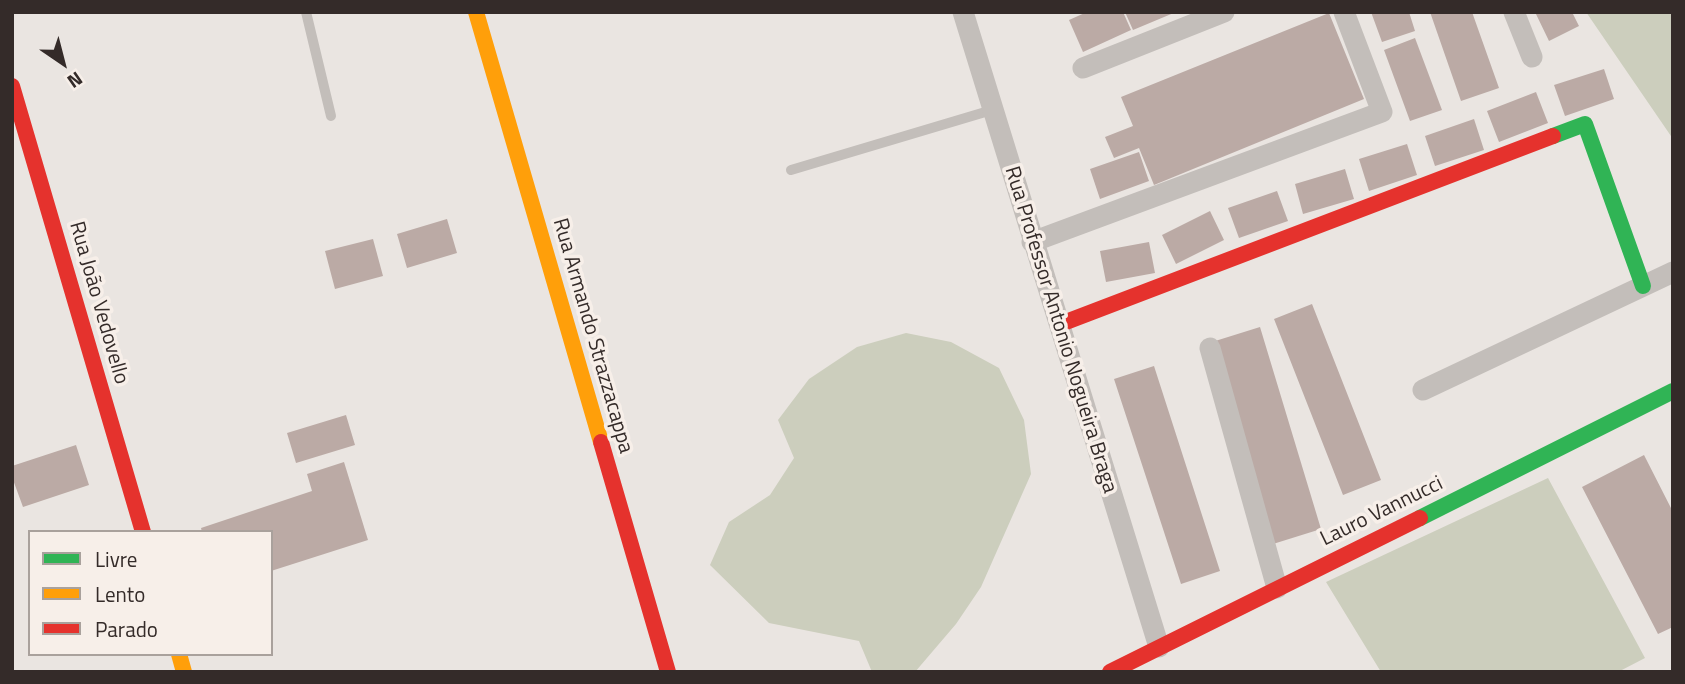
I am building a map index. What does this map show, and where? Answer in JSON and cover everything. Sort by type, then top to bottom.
[{"type":"street","name":"Rua Armando Strazzacappa","points":[[476,12],[668,672]]},
{"type":"street","name":"Rua Professor Antonio Nogueira Braga","points":[[962,12],[1158,647]]},
{"type":"street","points":[[1083,68],[1224,12]]},
{"type":"street","points":[[1032,242],[1382,112],[1344,12]]},
{"type":"street","points":[[1514,12],[1532,57]]},
{"type":"street","name":"Rua João Vedovello","points":[[12,86],[142,530]]},
{"type":"street","points":[[1058,325],[1585,124],[1643,286]]},
{"type":"street","points":[[1423,390],[1673,272]]},
{"type":"street","points":[[1210,348],[1277,588]]},
{"type":"street","name":"Lauro Vannucci","points":[[1110,672],[1673,391]]},
{"type":"lane","points":[[306,12],[331,116]]},
{"type":"lane","points":[[792,170],[992,110]]},
{"type":"green space","points":[[1586,12],[1673,12],[1673,139]]},
{"type":"green space","points":[[906,333],[951,342],[999,368],[1024,420],[1031,474],[981,587],[956,624],[915,672],[872,672],[859,641],[769,623],[710,565],[729,522],[770,495],[794,458],[778,420],[809,379],[857,347]]},
{"type":"green space","points":[[1548,478],[1645,658],[1618,672],[1381,672],[1326,582]]},
{"type":"building","points":[[1087,12],[1123,12],[1131,30],[1083,52],[1069,20]]},
{"type":"building","points":[[1125,12],[1176,12],[1133,30]]},
{"type":"building","points":[[1371,12],[1409,12],[1415,31],[1382,42]]},
{"type":"building","points":[[1430,12],[1472,12],[1499,88],[1461,101]]},
{"type":"building","points":[[1535,12],[1572,12],[1579,26],[1549,41]]},
{"type":"building","points":[[1329,13],[1364,99],[1154,185],[1139,148],[1114,158],[1105,137],[1133,126],[1121,97]]},
{"type":"building","points":[[1415,38],[1442,110],[1410,121],[1384,50]]},
{"type":"building","points":[[1604,69],[1614,99],[1565,116],[1554,85]]},
{"type":"building","points":[[1536,92],[1548,123],[1499,142],[1487,111]]},
{"type":"building","points":[[1474,119],[1484,150],[1435,166],[1425,136]]},
{"type":"building","points":[[1407,144],[1417,175],[1369,191],[1359,159]]},
{"type":"building","points":[[1139,152],[1149,181],[1100,199],[1090,169]]},
{"type":"building","points":[[1345,169],[1354,199],[1303,214],[1295,184]]},
{"type":"building","points":[[1277,191],[1288,221],[1239,238],[1228,208]]},
{"type":"building","points":[[1210,211],[1224,240],[1176,264],[1162,235]]},
{"type":"building","points":[[447,219],[457,253],[407,268],[397,234]]},
{"type":"building","points":[[373,239],[383,276],[335,289],[325,251]]},
{"type":"building","points":[[1149,242],[1155,273],[1106,282],[1100,251]]},
{"type":"building","points":[[1312,304],[1381,480],[1343,495],[1274,319]]},
{"type":"building","points":[[1260,327],[1321,529],[1273,544],[1212,342]]},
{"type":"building","points":[[1154,366],[1220,571],[1181,584],[1114,379]]},
{"type":"building","points":[[346,415],[355,445],[296,463],[287,433]]},
{"type":"building","points":[[76,445],[89,485],[23,507],[12,477],[12,466]]},
{"type":"building","points":[[1644,455],[1673,512],[1673,627],[1658,634],[1582,487]]},
{"type":"building","points":[[344,462],[368,540],[273,570],[273,530],[202,530],[312,491],[307,474]]},
{"type":"traffic: fast","points":[[1553,136],[1585,124],[1643,286]]},
{"type":"traffic: fast","points":[[1420,518],[1673,391]]},
{"type":"traffic: slow","points":[[476,12],[601,442]]},
{"type":"traffic: slow","points":[[180,656],[184,672]]},
{"type":"traffic: jam","points":[[12,86],[142,530]]},
{"type":"traffic: jam","points":[[1058,325],[1553,136]]},
{"type":"traffic: jam","points":[[601,442],[668,672]]},
{"type":"traffic: jam","points":[[1110,672],[1420,518]]}]
